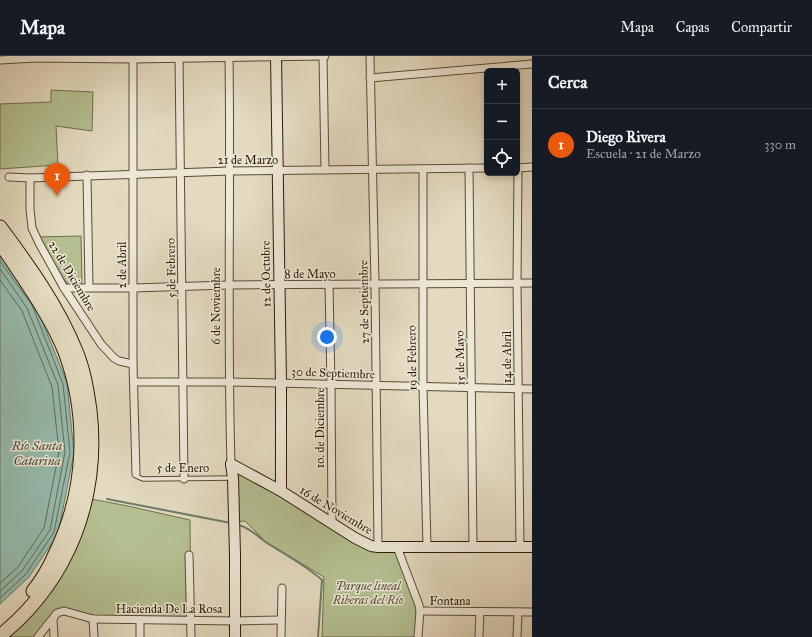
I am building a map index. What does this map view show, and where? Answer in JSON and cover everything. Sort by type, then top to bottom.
[{"type":"highway","points":[[0,227],[44,290],[70,335],[77,352],[87,391],[91,423],[92,454],[90,481],[85,506],[67,554],[41,595],[25,614],[0,636]]},
{"type":"highway","points":[[0,243],[53,328],[64,352],[73,378],[79,410],[81,456],[75,502],[68,526],[59,547],[37,586],[22,604],[0,626]]},
{"type":"street","name":"6 de Noviembre","points":[[229,56],[229,382],[231,464],[234,502],[235,637]]},
{"type":"street","name":"12 de Octubre","points":[[276,56],[281,383],[281,491]]},
{"type":"street","points":[[0,60],[36,57],[324,56],[325,170]]},
{"type":"street","name":"27 de Septiembre","points":[[370,56],[375,284],[378,547]]},
{"type":"street","name":"2 de Abril","points":[[133,57],[133,364],[136,474]]},
{"type":"street","name":"5 de Febrero","points":[[179,57],[184,479]]},
{"type":"street","points":[[370,78],[532,64]]},
{"type":"street","points":[[520,168],[532,167]]},
{"type":"street","name":"15 de Mayo","points":[[469,168],[473,547]]},
{"type":"street","name":"21 de Marzo","points":[[9,177],[30,178],[132,173],[230,171],[484,168]]},
{"type":"street","name":"19 de Febrero","points":[[422,169],[423,387],[427,547]]},
{"type":"street","points":[[86,175],[89,287]]},
{"type":"street","name":"14 de Abril","points":[[517,176],[520,547]]},
{"type":"street","name":"22 de Diciembre","points":[[30,178],[30,209],[33,231],[64,288],[108,352],[119,361],[133,364]]},
{"type":"street","name":"8 de Mayo","points":[[64,288],[532,282]]},
{"type":"street","name":"1o. de Diciembre","points":[[328,284],[331,385],[332,523]]},
{"type":"street","name":"30 de Septiembre","points":[[134,382],[229,382],[532,389]]},
{"type":"street","name":"16 de Noviembre","points":[[231,464],[281,491],[365,544],[378,547],[532,547]]},
{"type":"street","points":[[397,547],[416,595],[420,611],[418,637]]},
{"type":"street","points":[[190,556],[191,637]]},
{"type":"street","points":[[280,637],[282,588]]},
{"type":"street","name":"Fontana","points":[[420,611],[532,612]]},
{"type":"street","name":"Hacienda De La Rosa","points":[[53,619],[59,612],[69,612],[93,619],[235,621],[280,620]]},
{"type":"street","points":[[479,637],[480,612]]},
{"type":"street","points":[[517,637],[518,612]]},
{"type":"street","points":[[38,637],[53,619]]},
{"type":"street","points":[[53,619],[54,637]]},
{"type":"street","points":[[93,619],[94,637]]},
{"type":"street","points":[[140,620],[140,637]]},
{"type":"lane","name":"5 de Enero","points":[[136,474],[138,477],[143,478],[233,478]]},
{"type":"green space","points":[[51,90],[93,92],[92,131],[56,126],[58,165],[0,169],[0,104],[51,102]]},
{"type":"green space","points":[[81,236],[82,282],[81,285],[68,285],[36,237]]},
{"type":"green space","name":"Parque lineal Riberas del Río","points":[[231,464],[355,538],[397,547],[416,595],[418,637],[322,637],[324,577],[266,542],[245,521],[234,522]]},
{"type":"green space","points":[[86,498],[190,520],[191,620],[140,620],[59,612],[38,637],[0,637],[48,585]]},
{"type":"water","name":"Río Santa Catarina","points":[[0,254],[35,303],[67,383],[74,453],[58,534],[29,577],[0,604]]},
{"type":"waterway","points":[[107,499],[231,523]]},
{"type":"waterway","points":[[238,525],[249,530],[322,580],[318,637]]},
{"type":"place","name":"Diego Rivera","points":[[57,196]]}]
